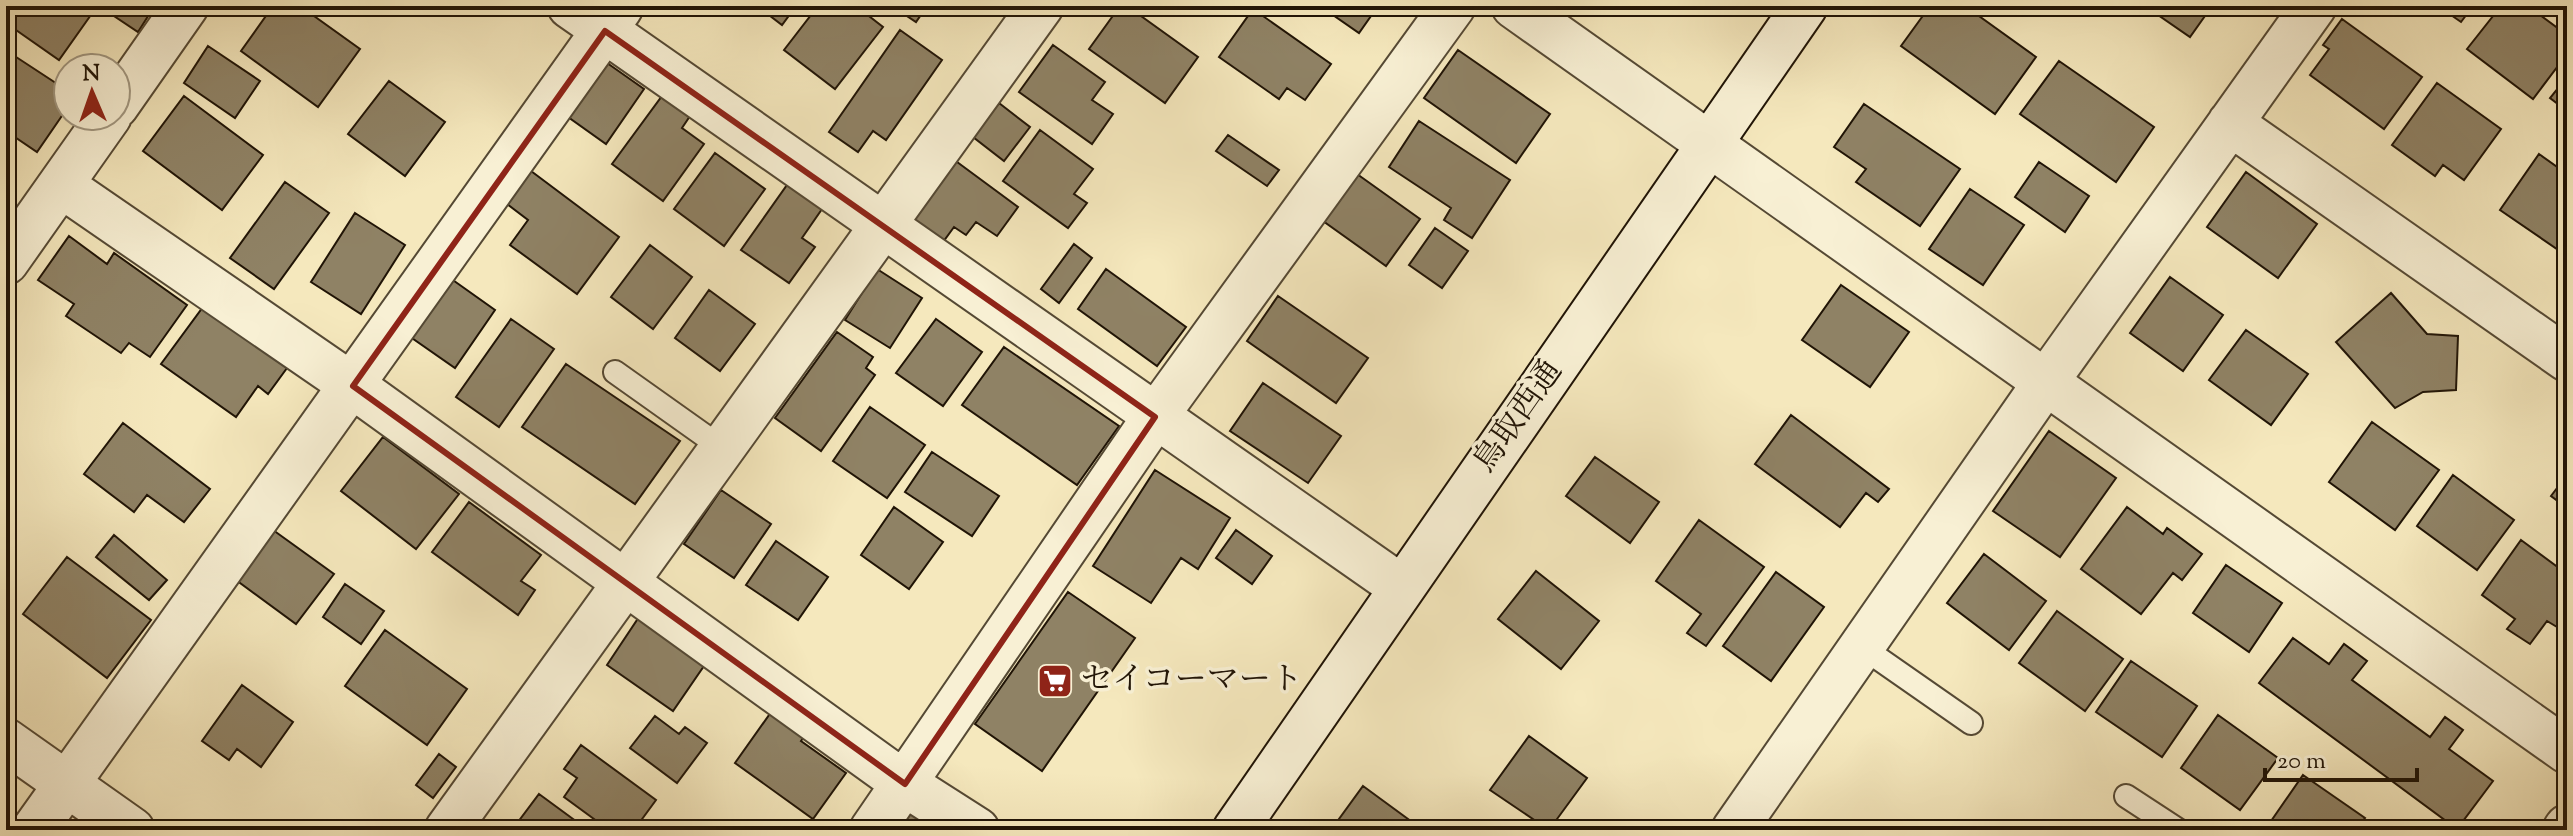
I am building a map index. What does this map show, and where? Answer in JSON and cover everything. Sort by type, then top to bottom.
[{"type":"street","points":[[132,83],[186,6]]},
{"type":"street","points":[[570,6],[613,18],[884,225],[1401,587]]},
{"type":"street","points":[[447,830],[1041,6]]},
{"type":"street","points":[[872,830],[1155,417],[1453,6]]},
{"type":"street","points":[[1514,6],[2567,751]]},
{"type":"street","name":"鳥取西通","points":[[1235,830],[1805,6]]},
{"type":"street","points":[[1734,830],[2045,383],[2314,6]]},
{"type":"street","points":[[34,830],[613,18]]},
{"type":"street","points":[[2230,123],[2567,359]]},
{"type":"street","points":[[6,262],[98,132]]},
{"type":"street","points":[[61,185],[353,386],[905,784],[977,830]]},
{"type":"street","points":[[6,741],[132,830]]},
{"type":"lane","points":[[615,372],[722,448]]},
{"type":"lane","points":[[1862,647],[1971,723]]},
{"type":"lane","points":[[2126,796],[2178,830]]},
{"type":"highlighted area","points":[[605,31],[1155,417],[905,784],[353,386]]},
{"type":"building","points":[[6,6],[85,6],[93,12],[65,52],[52,52],[52,55],[6,23]]},
{"type":"building","points":[[108,6],[139,6],[150,13],[138,32],[105,10]]},
{"type":"building","points":[[273,6],[300,6],[360,49],[318,107],[241,51]]},
{"type":"building","points":[[757,6],[796,6],[782,25]]},
{"type":"building","points":[[818,6],[827,9],[830,6],[856,6],[883,27],[835,89],[784,50]]},
{"type":"building","points":[[892,6],[927,6],[916,22]]},
{"type":"building","points":[[1120,6],[1127,6],[1198,57],[1165,103],[1089,49]]},
{"type":"building","points":[[1320,6],[1378,6],[1359,33]]},
{"type":"building","points":[[1930,6],[1965,6],[2036,57],[1995,114],[1901,46]]},
{"type":"building","points":[[2145,6],[2212,6],[2190,37]]},
{"type":"building","points":[[2438,6],[2473,6],[2461,22]]},
{"type":"building","points":[[2501,6],[2528,6],[2567,35],[2567,54],[2533,99],[2467,49]]},
{"type":"building","points":[[1253,9],[1331,64],[1305,100],[1287,88],[1279,99],[1219,57]]},
{"type":"building","points":[[2342,19],[2422,77],[2384,129],[2310,75],[2329,49],[2323,45]]},
{"type":"building","points":[[900,30],[942,60],[886,140],[873,131],[858,152],[829,132]]},
{"type":"building","points":[[1053,45],[1105,82],[1092,100],[1113,114],[1092,144],[1019,92]]},
{"type":"building","points":[[208,46],[260,81],[235,118],[184,83]]},
{"type":"building","points":[[1458,50],[1550,114],[1516,163],[1424,98]]},
{"type":"building","points":[[10,53],[52,81],[52,130],[37,152],[6,131],[6,59]]},
{"type":"building","points":[[600,58],[644,89],[606,144],[561,112]]},
{"type":"building","points":[[2059,61],[2154,127],[2116,182],[2020,114]]},
{"type":"building","points":[[2567,77],[2567,111],[2550,98]]},
{"type":"building","points":[[389,81],[445,122],[405,176],[348,134]]},
{"type":"building","points":[[2437,83],[2501,129],[2464,180],[2443,165],[2435,176],[2392,145]]},
{"type":"building","points":[[184,96],[263,155],[222,210],[143,151]]},
{"type":"building","points":[[662,96],[690,116],[682,128],[704,144],[663,201],[612,164]]},
{"type":"building","points":[[999,103],[1030,127],[1004,161],[973,137]]},
{"type":"building","points":[[1864,104],[1960,169],[1920,226],[1856,182],[1866,169],[1834,147]]},
{"type":"building","points":[[1419,121],[1510,180],[1472,238],[1444,220],[1451,208],[1389,167]]},
{"type":"building","points":[[1040,130],[1093,169],[1074,194],[1087,203],[1068,228],[1003,181]]},
{"type":"building","points":[[1228,135],[1279,170],[1267,186],[1216,151]]},
{"type":"building","points":[[715,153],[765,189],[724,246],[674,209]]},
{"type":"building","points":[[2539,154],[2567,174],[2567,256],[2500,210]]},
{"type":"building","points":[[953,159],[1018,207],[997,236],[976,222],[966,235],[954,227],[943,242],[909,218]]},
{"type":"building","points":[[2039,162],[2089,196],[2065,232],[2015,197]]},
{"type":"building","points":[[531,171],[619,237],[577,294],[510,245],[528,220],[507,204]]},
{"type":"building","points":[[2246,172],[2317,224],[2278,278],[2207,227]]},
{"type":"building","points":[[1357,174],[1420,219],[1386,266],[1323,221]]},
{"type":"building","points":[[285,182],[329,213],[274,289],[230,258]]},
{"type":"building","points":[[787,185],[822,209],[802,238],[815,247],[789,283],[741,250]]},
{"type":"building","points":[[1970,189],[2024,225],[1983,285],[1929,249]]},
{"type":"building","points":[[355,213],[405,245],[361,314],[311,282]]},
{"type":"building","points":[[1435,228],[1468,251],[1442,288],[1409,265]]},
{"type":"building","points":[[69,236],[107,264],[114,253],[187,305],[150,357],[129,343],[121,353],[66,316],[74,304],[38,280]]},
{"type":"building","points":[[1074,244],[1092,258],[1059,303],[1041,289]]},
{"type":"building","points":[[650,245],[692,277],[653,329],[611,297]]},
{"type":"building","points":[[877,269],[922,298],[890,348],[845,320]]},
{"type":"building","points":[[1106,269],[1186,327],[1157,366],[1078,309]]},
{"type":"building","points":[[2170,277],[2223,315],[2183,371],[2130,333]]},
{"type":"building","points":[[450,278],[495,310],[455,368],[409,336]]},
{"type":"building","points":[[1841,285],[1909,332],[1870,387],[1802,340]]},
{"type":"building","points":[[709,290],[755,324],[720,371],[675,338]]},
{"type":"building","points":[[2391,293],[2427,334],[2458,336],[2456,390],[2423,392],[2395,408],[2336,342]]},
{"type":"building","points":[[1278,296],[1368,358],[1336,403],[1247,341]]},
{"type":"building","points":[[203,307],[287,368],[268,394],[258,386],[236,417],[161,364]]},
{"type":"building","points":[[511,319],[554,349],[499,427],[456,397]]},
{"type":"building","points":[[936,319],[982,352],[943,406],[896,373]]},
{"type":"building","points":[[2246,330],[2308,374],[2271,425],[2209,380]]},
{"type":"building","points":[[837,332],[873,357],[866,368],[875,375],[821,451],[775,418]]},
{"type":"building","points":[[1004,347],[1119,426],[1077,485],[962,405]]},
{"type":"building","points":[[566,364],[680,441],[635,504],[522,427]]},
{"type":"building","points":[[1263,383],[1341,436],[1308,483],[1230,431]]},
{"type":"building","points":[[870,407],[925,445],[887,498],[833,461]]},
{"type":"building","points":[[1791,415],[1889,489],[1878,502],[1866,493],[1840,527],[1755,464]]},
{"type":"building","points":[[2372,422],[2439,470],[2395,530],[2329,482]]},
{"type":"building","points":[[123,423],[210,489],[184,522],[147,495],[134,512],[84,474]]},
{"type":"building","points":[[2049,431],[2116,478],[2060,557],[1993,511]]},
{"type":"building","points":[[383,437],[459,494],[416,549],[341,491]]},
{"type":"building","points":[[932,452],[999,496],[972,536],[905,492]]},
{"type":"building","points":[[1595,457],[1659,502],[1630,543],[1566,496]]},
{"type":"building","points":[[1155,470],[1230,518],[1198,569],[1181,558],[1151,603],[1093,566]]},
{"type":"building","points":[[2453,475],[2514,520],[2477,570],[2417,526]]},
{"type":"building","points":[[2567,475],[2567,508],[2551,496]]},
{"type":"building","points":[[721,490],[771,524],[734,578],[684,544]]},
{"type":"building","points":[[469,502],[541,555],[521,581],[535,590],[518,615],[432,552]]},
{"type":"building","points":[[894,507],[943,542],[909,589],[861,555]]},
{"type":"building","points":[[2127,507],[2163,534],[2167,528],[2202,554],[2182,580],[2173,573],[2141,614],[2081,569]]},
{"type":"building","points":[[1699,520],[1764,567],[1706,646],[1687,633],[1701,614],[1656,581]]},
{"type":"building","points":[[273,530],[334,574],[296,624],[236,580]]},
{"type":"building","points":[[1236,530],[1272,556],[1252,584],[1216,558]]},
{"type":"building","points":[[114,535],[167,580],[149,600],[96,557]]},
{"type":"building","points":[[2521,540],[2567,574],[2567,613],[2557,627],[2547,621],[2530,644],[2507,629],[2515,619],[2482,595]]},
{"type":"building","points":[[776,541],[828,577],[798,620],[746,585]]},
{"type":"building","points":[[1984,554],[2046,601],[2009,650],[1947,603]]},
{"type":"building","points":[[67,557],[151,620],[107,678],[23,614]]},
{"type":"building","points":[[2226,565],[2282,603],[2249,652],[2193,613]]},
{"type":"building","points":[[1536,571],[1599,621],[1561,669],[1498,619]]},
{"type":"building","points":[[1776,572],[1824,607],[1771,681],[1723,646]]},
{"type":"building","points":[[345,584],[384,611],[361,644],[323,617]]},
{"type":"building","name":"セイコーマート","points":[[1068,592],[1135,638],[1042,771],[975,724]]},
{"type":"building","points":[[2057,611],[2123,659],[2085,711],[2019,663]]},
{"type":"building","points":[[639,617],[706,663],[673,711],[607,665]]},
{"type":"building","points":[[385,630],[467,689],[427,745],[345,686]]},
{"type":"building","points":[[2293,638],[2329,664],[2344,644],[2367,661],[2352,680],[2430,737],[2445,717],[2463,730],[2449,749],[2493,781],[2457,829],[2259,683]]},
{"type":"building","points":[[2131,661],[2197,706],[2162,757],[2096,712]]},
{"type":"building","points":[[242,685],[293,722],[261,767],[237,749],[229,760],[202,741]]},
{"type":"building","points":[[774,708],[808,732],[801,741],[846,773],[813,819],[735,763]]},
{"type":"building","points":[[2218,715],[2278,758],[2240,810],[2181,768]]},
{"type":"building","points":[[655,716],[679,734],[685,727],[707,743],[677,783],[630,748]]},
{"type":"building","points":[[1529,736],[1587,778],[1549,830],[1490,790]]},
{"type":"building","points":[[581,745],[656,800],[634,830],[609,830],[564,797],[577,778],[564,769]]},
{"type":"building","points":[[439,754],[456,767],[433,798],[416,785]]},
{"type":"building","points":[[2303,775],[2365,818],[2358,827],[2362,830],[2277,830],[2269,824]]},
{"type":"building","points":[[1363,786],[1423,830],[1331,830]]},
{"type":"building","points":[[539,794],[588,830],[512,830]]},
{"type":"building","points":[[907,806],[940,830],[890,830]]},
{"type":"place","name":"セイコーマート","points":[[1055,681]]}]
